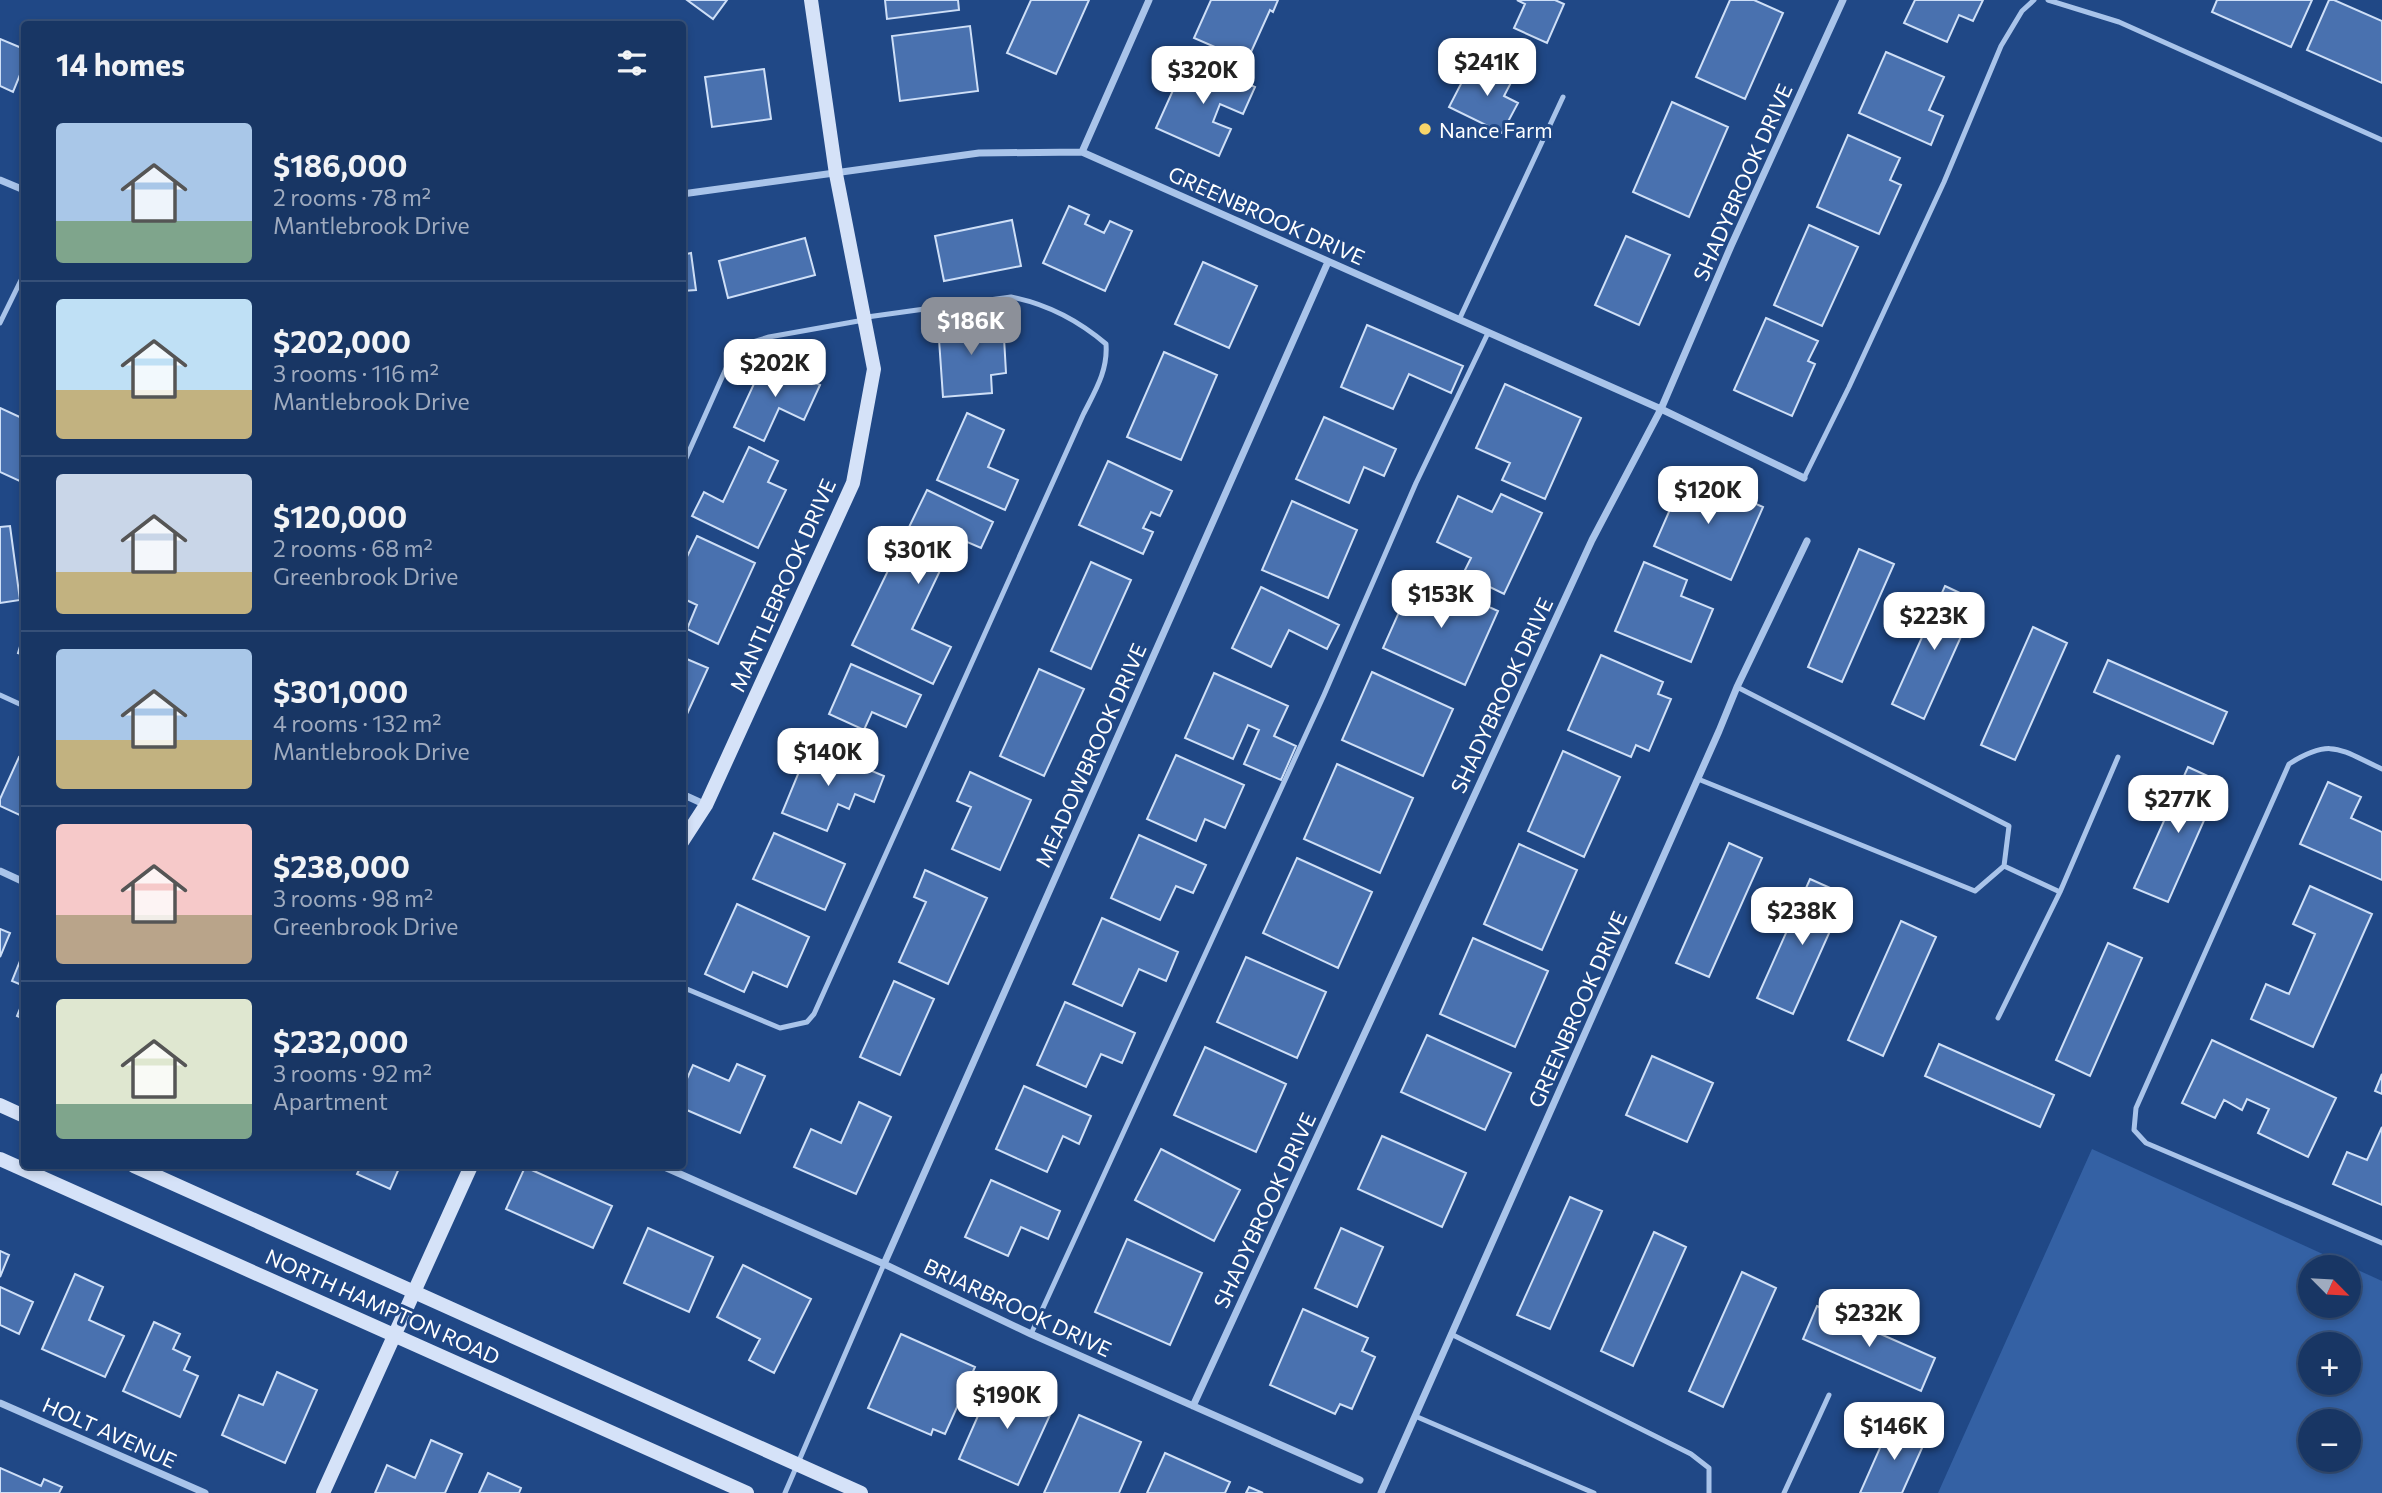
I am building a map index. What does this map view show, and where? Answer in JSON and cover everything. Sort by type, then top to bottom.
[{"type":"main road","name":"MANTLEBROOK DRIVE","points":[[686,836],[705,805],[853,484],[874,369],[836,174],[811,0]]},
{"type":"main road","points":[[0,1105],[21,1115]]},
{"type":"main road","name":"NORTH HAMPTON ROAD","points":[[0,1159],[21,1168]]},
{"type":"main road","name":"NORTH HAMPTON ROAD","points":[[23,1169],[747,1493]]},
{"type":"main road","name":"NORTH HAMPTON ROAD","points":[[141,1169],[861,1493]]},
{"type":"main road","points":[[323,1493],[470,1169]]},
{"type":"street","points":[[1082,152],[1149,0]]},
{"type":"street","name":"SHADYBROOK DRIVE","points":[[1193,1406],[1592,541],[1661,409],[1731,246],[1843,0]]},
{"type":"street","name":"GREENBROOK DRIVE","points":[[686,193],[979,153],[1082,152],[1661,409],[1804,478]]},
{"type":"street","points":[[0,180],[21,189]]},
{"type":"street","name":"MEADOWBROOK DRIVE","points":[[884,1264],[1328,261]]},
{"type":"street","name":"GREENBROOK DRIVE","points":[[1381,1493],[1737,687],[1807,541]]},
{"type":"street","points":[[686,796],[705,805]]},
{"type":"street","points":[[0,871],[21,881]]},
{"type":"street","name":"BRIARBROOK DRIVE","points":[[669,1169],[1360,1480]]},
{"type":"street","name":"HOLT AVENUE","points":[[0,1402],[205,1493]]},
{"type":"lane","points":[[1804,478],[1944,182],[2001,46],[2022,12],[2034,0]]},
{"type":"lane","points":[[2048,0],[2119,22],[2382,140]]},
{"type":"lane","points":[[1459,320],[1563,97]]},
{"type":"lane","points":[[0,323],[21,280]]},
{"type":"lane","points":[[686,458],[732,355],[743,345],[769,337],[864,319],[1012,298],[1033,301],[1085,326],[1106,344],[1107,359],[1103,375],[814,1014],[807,1022],[780,1028],[686,989]]},
{"type":"lane","points":[[1031,1334],[1324,695],[1416,483],[1488,332]]},
{"type":"lane","points":[[1698,779],[1975,891],[2004,866],[2009,826],[1737,687]]},
{"type":"lane","points":[[0,695],[21,705]]},
{"type":"lane","points":[[2382,769],[2335,747],[2311,750],[2289,764],[2136,1108],[2134,1130],[2146,1143],[2382,1243]]},
{"type":"lane","points":[[1998,1018],[2060,892],[2118,757]]},
{"type":"lane","points":[[2004,866],[2060,892]]},
{"type":"lane","points":[[785,1493],[884,1264]]},
{"type":"lane","points":[[1451,1334],[1691,1454],[1709,1468],[1709,1493]]},
{"type":"lane","points":[[1784,1493],[1829,1395]]},
{"type":"lane","points":[[1415,1416],[1594,1493]]},
{"type":"shaded area","points":[[2092,1149],[2325,1255],[2298,1255],[2298,1318],[2361,1318],[2361,1271],[2382,1281],[2382,1493],[1938,1493]]},
{"type":"building","points":[[687,0],[727,0],[713,19]]},
{"type":"building","points":[[885,0],[958,0],[959,10],[887,19]]},
{"type":"building","points":[[1031,0],[1089,0],[1056,74],[1007,53]]},
{"type":"building","points":[[1211,0],[1278,0],[1273,12],[1270,10],[1247,61],[1194,38]]},
{"type":"building","points":[[1517,0],[1555,0],[1564,4],[1547,43],[1514,28],[1525,4]]},
{"type":"building","points":[[1730,0],[1754,0],[1783,13],[1745,99],[1696,77]]},
{"type":"building","points":[[1915,0],[1983,0],[1973,21],[1959,15],[1947,42],[1904,23]]},
{"type":"building","points":[[2217,0],[2312,0],[2291,47],[2212,12]]},
{"type":"building","points":[[2329,0],[2382,21],[2382,83],[2307,50]]},
{"type":"building","points":[[970,26],[978,91],[900,101],[892,36]]},
{"type":"building","points":[[0,39],[21,48],[21,72],[13,92],[0,86]]},
{"type":"building","points":[[1886,52],[1944,77],[1929,110],[1943,116],[1931,145],[1859,113]]},
{"type":"building","points":[[1188,57],[1255,87],[1243,114],[1220,104],[1213,122],[1231,129],[1219,156],[1156,128]]},
{"type":"building","points":[[1496,61],[1517,71],[1504,96],[1518,103],[1502,133],[1449,107],[1465,76],[1484,86]]},
{"type":"building","points":[[764,69],[771,119],[712,127],[705,77]]},
{"type":"building","points":[[1672,102],[1728,127],[1689,217],[1633,192]]},
{"type":"building","points":[[1848,135],[1900,158],[1890,180],[1901,185],[1879,234],[1817,207]]},
{"type":"building","points":[[1069,206],[1089,215],[1085,224],[1104,233],[1110,221],[1132,231],[1105,291],[1043,263]]},
{"type":"building","points":[[1012,220],[1021,266],[944,281],[935,236]]},
{"type":"building","points":[[1809,225],[1858,247],[1822,326],[1774,305]]},
{"type":"building","points":[[1626,236],[1670,255],[1639,325],[1595,305]]},
{"type":"building","points":[[805,238],[815,275],[728,298],[719,261]]},
{"type":"building","points":[[691,253],[696,290],[686,291],[686,254]]},
{"type":"building","points":[[1203,262],[1257,286],[1229,348],[1175,324]]},
{"type":"building","points":[[1766,318],[1818,341],[1808,361],[1815,364],[1792,416],[1734,390]]},
{"type":"building","points":[[1003,320],[1006,373],[991,375],[992,393],[943,397],[938,325]]},
{"type":"building","points":[[1367,325],[1463,366],[1451,393],[1409,374],[1393,409],[1341,387]]},
{"type":"building","points":[[1164,352],[1217,375],[1181,460],[1127,437]]},
{"type":"building","points":[[765,360],[820,385],[804,420],[779,408],[764,441],[734,427]]},
{"type":"building","points":[[1505,384],[1581,418],[1545,499],[1502,480],[1510,463],[1476,448]]},
{"type":"building","points":[[0,408],[21,418],[21,482],[0,472]]},
{"type":"building","points":[[967,413],[1004,430],[988,467],[1018,480],[1005,510],[937,480]]},
{"type":"building","points":[[1324,417],[1396,449],[1384,476],[1364,467],[1349,503],[1296,479]]},
{"type":"building","points":[[749,447],[778,461],[768,482],[786,490],[758,548],[692,516],[704,492],[723,502]]},
{"type":"building","points":[[1108,461],[1172,491],[1160,516],[1151,512],[1143,528],[1153,532],[1143,554],[1079,525]]},
{"type":"building","points":[[1686,473],[1763,507],[1731,580],[1654,546]]},
{"type":"building","points":[[927,490],[993,522],[981,548],[965,541],[955,562],[946,558],[912,629],[951,647],[933,684],[852,645]]},
{"type":"building","points":[[1501,494],[1542,513],[1504,594],[1463,574],[1471,558],[1437,542],[1458,496],[1492,512]]},
{"type":"building","points":[[1292,501],[1357,530],[1328,598],[1262,570]]},
{"type":"building","points":[[10,526],[20,600],[0,603],[0,527]]},
{"type":"building","points":[[697,536],[755,563],[718,644],[687,629],[697,605],[686,600],[686,559]]},
{"type":"building","points":[[1859,549],[1894,564],[1842,682],[1808,667]]},
{"type":"building","points":[[1091,562],[1131,580],[1091,669],[1051,651]]},
{"type":"building","points":[[1644,562],[1687,580],[1681,596],[1713,609],[1691,662],[1615,631]]},
{"type":"building","points":[[1416,574],[1498,611],[1465,685],[1383,648]]},
{"type":"building","points":[[1945,586],[1977,601],[1924,719],[1892,704]]},
{"type":"building","points":[[1261,587],[1339,625],[1327,649],[1289,630],[1271,667],[1232,648]]},
{"type":"building","points":[[2033,627],[2067,643],[2015,760],[1981,745]]},
{"type":"building","points":[[1601,655],[1663,682],[1658,694],[1671,699],[1649,751],[1636,745],[1631,757],[1568,730]]},
{"type":"building","points":[[686,659],[708,668],[686,716]]},
{"type":"building","points":[[2108,660],[2227,712],[2213,744],[2094,692]]},
{"type":"building","points":[[851,664],[921,695],[906,727],[872,712],[864,730],[829,714]]},
{"type":"building","points":[[1039,669],[1084,689],[1044,776],[1000,756]]},
{"type":"building","points":[[1372,672],[1453,709],[1423,776],[1342,740]]},
{"type":"building","points":[[1214,673],[1288,706],[1274,736],[1296,746],[1281,780],[1244,764],[1259,730],[1248,725],[1233,759],[1185,738]]},
{"type":"building","points":[[810,745],[884,776],[874,802],[855,794],[849,809],[838,804],[827,831],[782,813]]},
{"type":"building","points":[[1563,751],[1620,777],[1584,857],[1528,831]]},
{"type":"building","points":[[1176,755],[1244,785],[1225,828],[1205,819],[1196,841],[1147,819]]},
{"type":"building","points":[[19,757],[21,758],[21,816],[0,806],[0,799]]},
{"type":"building","points":[[1337,764],[1413,798],[1380,873],[1304,839]]},
{"type":"building","points":[[2188,767],[2221,782],[2168,902],[2134,888]]},
{"type":"building","points":[[970,772],[1031,800],[1000,870],[952,849],[971,807],[957,801]]},
{"type":"building","points":[[2328,782],[2361,797],[2351,818],[2382,832],[2382,880],[2300,844]]},
{"type":"building","points":[[774,833],[845,864],[825,910],[753,879]]},
{"type":"building","points":[[1139,835],[1206,865],[1193,893],[1176,886],[1160,920],[1111,898]]},
{"type":"building","points":[[1729,843],[1762,858],[1709,977],[1676,963]]},
{"type":"building","points":[[1519,844],[1577,870],[1542,950],[1484,924]]},
{"type":"building","points":[[1297,858],[1372,892],[1338,968],[1263,933]]},
{"type":"building","points":[[925,870],[987,898],[948,984],[899,962],[926,902],[914,897]]},
{"type":"building","points":[[1810,879],[1846,895],[1793,1014],[1757,998]]},
{"type":"building","points":[[2310,886],[2372,914],[2313,1047],[2251,1019],[2266,984],[2289,994],[2315,934],[2293,924]]},
{"type":"building","points":[[737,904],[809,937],[787,987],[753,972],[744,992],[705,974]]},
{"type":"building","points":[[1102,918],[1178,952],[1166,981],[1139,969],[1122,1006],[1073,984]]},
{"type":"building","points":[[1901,921],[1936,937],[1883,1056],[1848,1040]]},
{"type":"building","points":[[0,929],[10,933],[0,957]]},
{"type":"building","points":[[1473,938],[1548,971],[1515,1047],[1440,1014]]},
{"type":"building","points":[[2108,943],[2142,958],[2090,1076],[2056,1060]]},
{"type":"building","points":[[1246,957],[1326,992],[1297,1058],[1217,1022]]},
{"type":"building","points":[[21,958],[21,985],[12,981]]},
{"type":"building","points":[[894,981],[934,999],[900,1075],[860,1057]]},
{"type":"building","points":[[1065,1002],[1135,1033],[1122,1063],[1101,1054],[1086,1087],[1037,1065]]},
{"type":"building","points":[[1427,1035],[1511,1073],[1485,1130],[1401,1092]]},
{"type":"building","points":[[2212,1040],[2336,1098],[2308,1157],[2258,1133],[2269,1109],[2247,1099],[2242,1110],[2224,1100],[2215,1118],[2182,1103]]},
{"type":"building","points":[[1939,1044],[2054,1095],[2040,1127],[1925,1076]]},
{"type":"building","points":[[1205,1047],[1286,1084],[1256,1152],[1174,1115]]},
{"type":"building","points":[[1652,1056],[1713,1083],[1687,1142],[1626,1115]]},
{"type":"building","points":[[737,1064],[765,1076],[740,1133],[686,1110],[686,1081],[693,1065],[729,1081]]},
{"type":"building","points":[[2382,1074],[2382,1094],[2375,1091]]},
{"type":"building","points":[[1024,1086],[1091,1116],[1079,1144],[1063,1136],[1047,1172],[996,1149]]},
{"type":"building","points":[[859,1102],[891,1117],[856,1194],[794,1167],[811,1129],[841,1143]]},
{"type":"building","points":[[2382,1127],[2382,1205],[2333,1184],[2347,1152],[2367,1160]]},
{"type":"building","points":[[1382,1136],[1466,1173],[1442,1227],[1358,1189]]},
{"type":"building","points":[[1161,1149],[1240,1190],[1214,1241],[1135,1200]]},
{"type":"building","points":[[360,1169],[399,1169],[390,1189],[357,1174]]},
{"type":"building","points":[[524,1169],[612,1206],[593,1248],[506,1209]]},
{"type":"building","points":[[991,1180],[1060,1211],[1048,1239],[1021,1227],[1008,1256],[965,1237]]},
{"type":"building","points":[[1570,1197],[1602,1211],[1550,1329],[1517,1315]]},
{"type":"building","points":[[648,1228],[713,1257],[689,1312],[624,1283]]},
{"type":"building","points":[[1341,1228],[1383,1247],[1357,1307],[1315,1288]]},
{"type":"building","points":[[1654,1232],[1686,1247],[1633,1366],[1601,1351]]},
{"type":"building","points":[[1127,1239],[1202,1273],[1170,1345],[1095,1312]]},
{"type":"building","points":[[0,1251],[9,1255],[0,1277]]},
{"type":"building","points":[[743,1265],[811,1299],[774,1373],[749,1360],[760,1339],[717,1317]]},
{"type":"building","points":[[1742,1272],[1776,1288],[1723,1407],[1689,1391]]},
{"type":"building","points":[[75,1274],[103,1287],[89,1320],[124,1336],[105,1377],[42,1349]]},
{"type":"building","points":[[0,1287],[33,1302],[19,1334],[0,1325]]},
{"type":"building","points":[[1817,1306],[1935,1358],[1921,1391],[1803,1339]]},
{"type":"building","points":[[1303,1309],[1368,1338],[1362,1351],[1375,1357],[1352,1409],[1340,1404],[1335,1414],[1270,1385]]},
{"type":"building","points":[[154,1322],[180,1334],[173,1349],[190,1357],[184,1370],[198,1376],[180,1417],[123,1391]]},
{"type":"building","points":[[901,1334],[975,1367],[945,1434],[933,1429],[931,1435],[868,1408]]},
{"type":"building","points":[[277,1372],[317,1390],[285,1463],[222,1435],[239,1395],[263,1405]]},
{"type":"building","points":[[995,1377],[1055,1404],[1018,1485],[959,1459]]},
{"type":"building","points":[[1079,1415],[1141,1442],[1119,1493],[1044,1493]]},
{"type":"building","points":[[1891,1423],[1926,1439],[1902,1493],[1860,1493]]},
{"type":"building","points":[[431,1440],[462,1454],[445,1493],[375,1493],[387,1465],[415,1478]]},
{"type":"building","points":[[1165,1453],[1230,1482],[1225,1493],[1147,1493]]},
{"type":"building","points":[[0,1468],[41,1486],[44,1479],[62,1487],[59,1493],[0,1493]]},
{"type":"building","points":[[488,1473],[521,1488],[519,1493],[479,1493]]},
{"type":"building","points":[[1249,1487],[1263,1493],[1246,1493]]},
{"type":"place","name":"Nance Farm","points":[[1425,129]]}]
